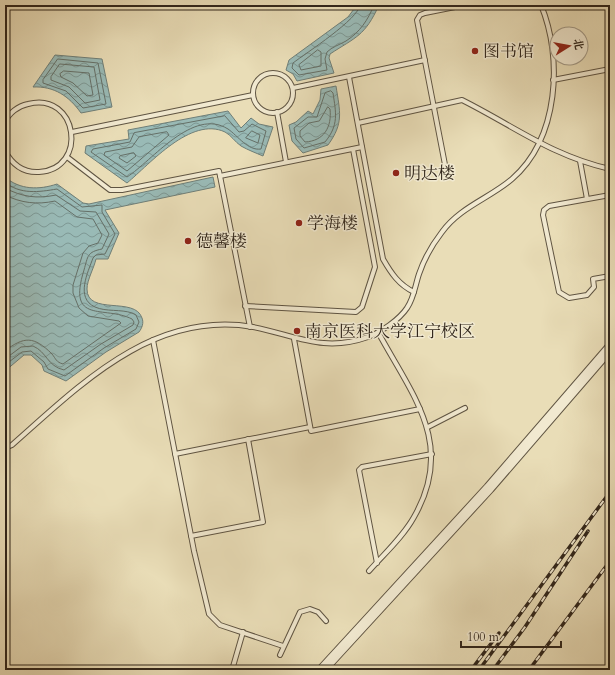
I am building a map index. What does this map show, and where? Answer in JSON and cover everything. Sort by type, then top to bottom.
[{"type":"street","points":[[322,670],[489,488],[610,348]]},
{"type":"lane","points":[[447,175],[417,20],[420,15],[465,5]]},
{"type":"lane","points":[[5,448],[12,445],[82,383],[110,363],[154,340],[185,329],[207,325],[231,324],[250,327],[294,339],[333,344],[353,341],[378,332],[397,318],[407,309],[429,251],[442,231],[455,216],[512,178],[525,165],[538,144],[546,123],[553,80],[554,62],[546,18],[540,5]]},
{"type":"lane","points":[[293,88],[425,60]]},
{"type":"lane","points":[[553,80],[610,69]]},
{"type":"lane","points":[[274,72],[282,74],[289,80],[293,88],[293,95],[290,103],[285,109],[277,112],[269,112],[261,109],[253,95],[254,86],[259,79],[266,74],[274,72]]},
{"type":"lane","points":[[349,77],[383,259],[397,280],[407,289],[414,292]]},
{"type":"lane","points":[[72,132],[253,95]]},
{"type":"lane","points":[[358,123],[462,100],[538,144],[580,161],[610,169]]},
{"type":"lane","points":[[5,122],[6,117],[23,105],[35,102],[48,103],[60,110],[68,120],[72,132],[72,145],[67,157],[58,166],[46,172],[33,172],[20,168],[10,160],[5,151]]},
{"type":"lane","points":[[277,112],[286,162]]},
{"type":"lane","points":[[220,176],[362,148]]},
{"type":"lane","points":[[245,306],[356,312],[362,307],[375,267],[354,149]]},
{"type":"lane","points":[[67,157],[110,190],[122,190],[219,171],[250,327]]},
{"type":"lane","points":[[580,161],[587,199]]},
{"type":"lane","points":[[610,195],[549,206],[544,210],[543,215],[557,289],[563,295],[569,298],[587,295],[594,286],[593,279],[610,276]]},
{"type":"lane","points":[[370,571],[414,518],[424,498],[430,472],[432,454],[428,427],[420,409],[378,332]]},
{"type":"lane","points":[[294,339],[311,431],[420,409]]},
{"type":"lane","points":[[154,340],[191,536],[208,614],[220,625],[283,646]]},
{"type":"lane","points":[[428,427],[465,408]]},
{"type":"lane","points":[[175,454],[310,427]]},
{"type":"lane","points":[[191,536],[263,522],[248,439]]},
{"type":"lane","points":[[377,563],[359,470],[362,467],[432,454]]},
{"type":"lane","points":[[280,655],[300,612],[305,609],[318,612],[326,621]]},
{"type":"lane","points":[[232,670],[243,632]]},
{"type":"water","points":[[357,5],[379,5],[369,23],[359,35],[330,54],[329,58],[334,73],[297,81],[293,74],[286,70],[289,60],[348,17]]},
{"type":"water","points":[[55,55],[102,59],[112,107],[81,113],[66,97],[60,93],[48,88],[33,87]]},
{"type":"water","points":[[336,86],[340,117],[337,130],[328,145],[303,153],[292,141],[289,125],[296,122],[308,111],[313,114],[320,100],[321,89]]},
{"type":"water","points":[[228,111],[241,128],[251,118],[259,124],[273,127],[263,156],[241,146],[225,132],[212,129],[199,131],[185,136],[172,144],[127,183],[85,153],[86,146],[129,139],[128,130]]},
{"type":"water","points":[[5,177],[23,187],[30,188],[57,184],[83,203],[89,204],[213,177],[215,187],[105,210],[119,233],[108,259],[96,259],[87,285],[89,297],[95,302],[130,308],[138,312],[143,322],[139,332],[106,352],[66,381],[44,371],[42,365],[31,355],[24,355],[5,371]]},
{"type":"railway","points":[[479,670],[610,492]]},
{"type":"railway","points":[[493,670],[525,627],[588,531]]},
{"type":"railway","points":[[529,670],[610,561]]},
{"type":"railway","points":[[471,670],[499,633]]},
{"type":"place","name":"图书馆","points":[[475,51]]},
{"type":"place","name":"明达楼","points":[[396,173]]},
{"type":"place","name":"学海楼","points":[[299,223]]},
{"type":"place","name":"德馨楼","points":[[188,241]]},
{"type":"place","name":"南京医科大学江宁校区","points":[[297,331]]}]
